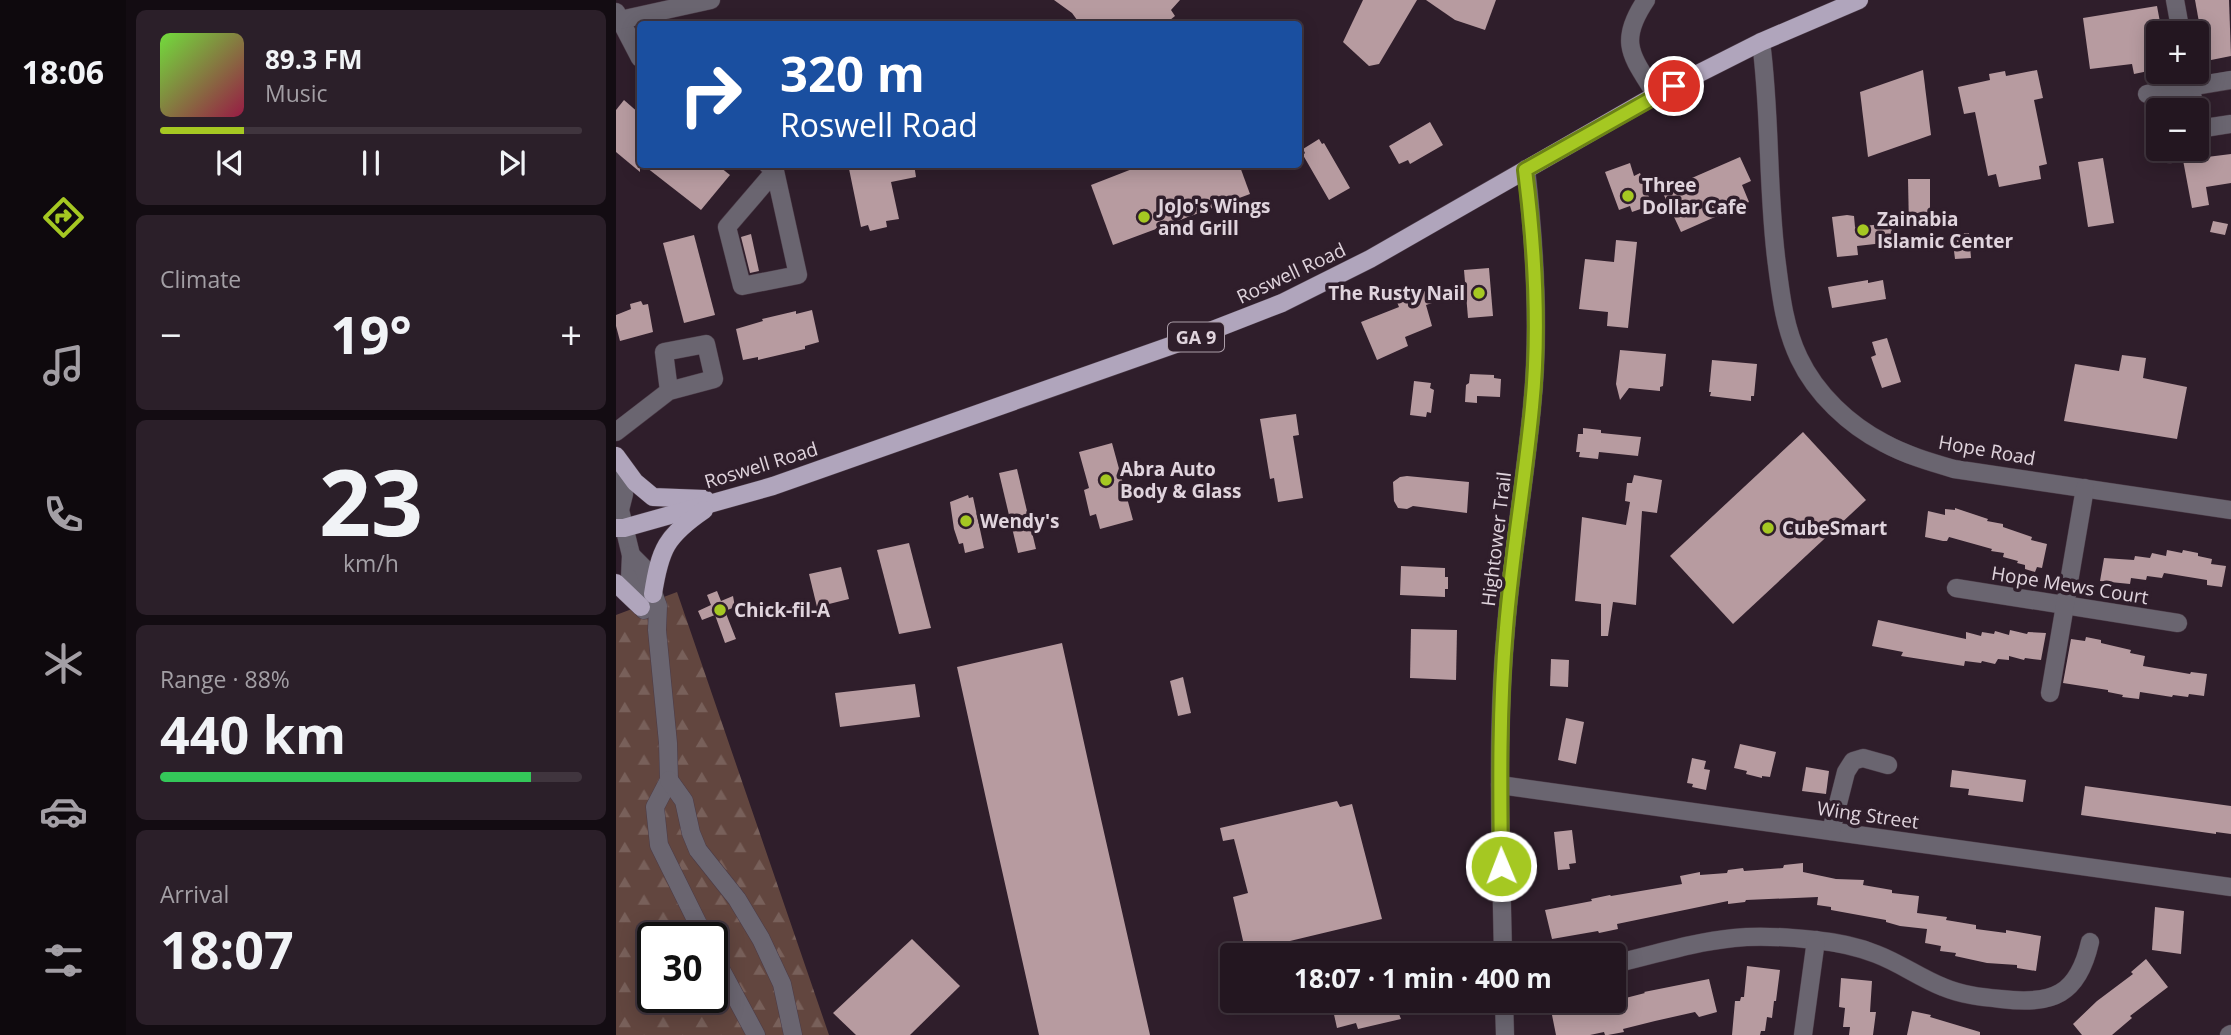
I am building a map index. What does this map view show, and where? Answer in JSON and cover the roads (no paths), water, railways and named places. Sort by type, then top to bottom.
[{"type":"main road","name":"Roswell Road","points":[[618,522],[773,486],[1174,345],[1282,303],[1379,254],[1656,95],[1761,42],[1859,0]]},
{"type":"main road","points":[[616,456],[635,482],[653,497],[719,500]]},
{"type":"main road","points":[[616,583],[647,600],[666,545],[687,522],[719,500]]},
{"type":"street","points":[[637,52],[618,16],[711,0]]},
{"type":"street","points":[[1646,0],[1633,22],[1629,41],[1633,58],[1656,95]]},
{"type":"street","points":[[2175,0],[2179,21]]},
{"type":"street","name":"Hope Road","points":[[1761,42],[1767,89],[1770,192],[1779,285],[1788,332],[1799,359],[1832,404],[1882,443],[1910,456],[1954,469],[2231,510]]},
{"type":"street","points":[[2209,80],[2231,80]]},
{"type":"street","points":[[2147,94],[2178,84]]},
{"type":"street","points":[[2209,125],[2231,124]]},
{"type":"street","points":[[771,168],[798,275],[742,286],[727,227],[771,168]]},
{"type":"street","name":"Hightower Trail","points":[[1503,943],[1501,704],[1506,626],[1526,472],[1535,362],[1536,316],[1531,217],[1525,170]]},
{"type":"street","points":[[616,432],[669,391]]},
{"type":"street","points":[[616,469],[624,495],[618,522],[631,555],[630,578],[647,600],[657,629],[669,780],[655,807],[659,845],[697,922]]},
{"type":"street","points":[[2050,694],[2085,488]]},
{"type":"street","name":"Hope Mews Court","points":[[1956,588],[2178,624]]},
{"type":"street","points":[[1831,831],[1846,772],[1853,761],[1863,758],[1888,765]]},
{"type":"street","points":[[669,780],[684,801],[698,850],[737,899],[761,939],[782,984],[793,1035]]},
{"type":"street","name":"Wing Street","points":[[1500,785],[2231,887]]},
{"type":"street","points":[[1626,961],[1735,937],[1772,936],[1816,940],[1845,944],[1878,954],[1944,987],[1973,996],[2029,1002],[2052,998],[2071,985],[2085,965],[2090,942]]},
{"type":"street","points":[[1803,1035],[1816,940]]},
{"type":"street","points":[[728,983],[756,1035]]},
{"type":"street","points":[[1504,1013],[1505,1035]]},
{"type":"place","name":"Three Dollar Cafe","points":[[1628,196]]},
{"type":"place","name":"JoJo's Wings and Grill","points":[[1144,217]]},
{"type":"place","name":"Zainabia Islamic Center","points":[[1863,230]]},
{"type":"place","name":"The Rusty Nail","points":[[1479,293]]},
{"type":"place","name":"Abra Auto Body & Glass","points":[[1106,480]]},
{"type":"place","name":"Wendy's","points":[[966,521]]},
{"type":"place","name":"CubeSmart","points":[[1768,528]]},
{"type":"place","name":"Chick-fil-A","points":[[720,610]]}]
